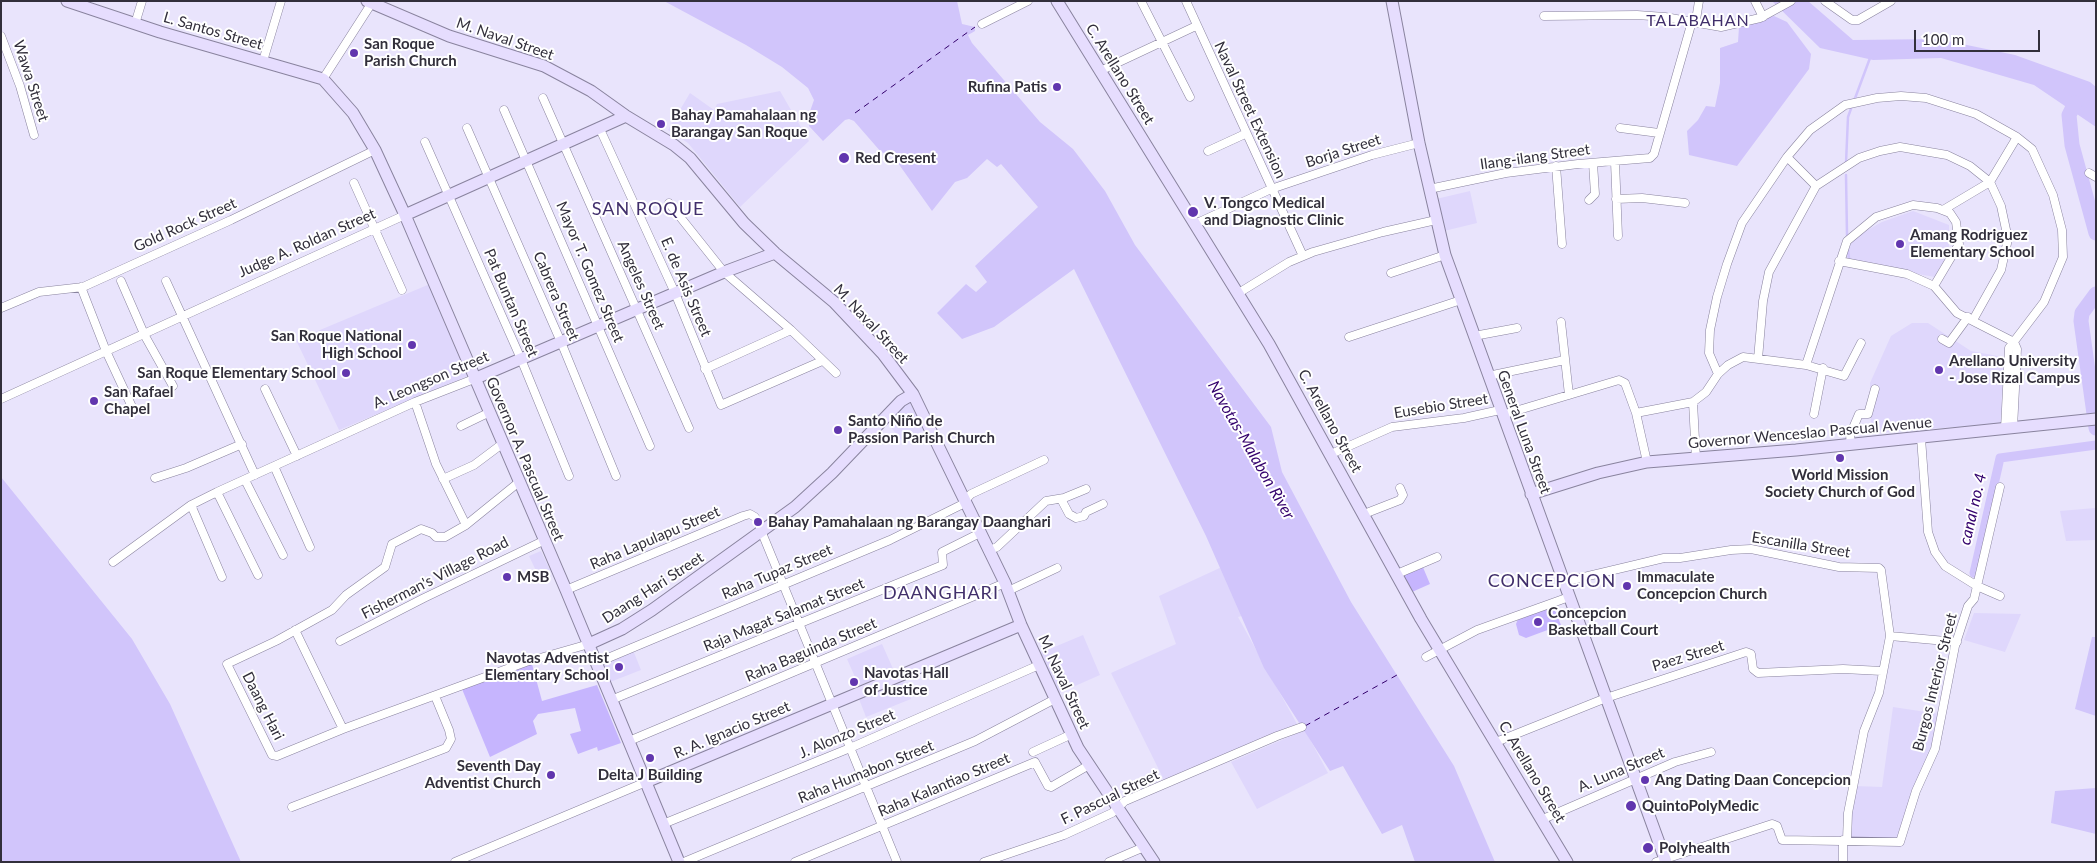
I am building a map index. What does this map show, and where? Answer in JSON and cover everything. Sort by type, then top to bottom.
[{"type":"main road","name":"L. Santos Street","points":[[67,1],[135,24],[323,79]]},
{"type":"main road","name":"C. Arellano Street","points":[[1057,1],[1237,294],[1331,454],[1440,649],[1543,818],[1567,862]]},
{"type":"main road","name":"General Luna Street","points":[[1392,1],[1419,143],[1445,255],[1635,778],[1662,861]]},
{"type":"main road","name":"M. Naval Street","points":[[371,2],[449,36],[544,66],[591,91],[626,116],[674,145],[690,158],[714,189],[775,253],[834,302],[882,354],[913,394],[966,501],[1072,734],[1089,765],[1154,862]]},
{"type":"main road","name":"Governor A. Pascual Street","points":[[323,79],[353,112],[375,150],[566,590],[679,862]]},
{"type":"main road","name":"Judge A. Roldan Street","points":[[405,216],[626,116]]},
{"type":"main road","name":"A. Leongson Street","points":[[474,379],[724,272],[775,253]]},
{"type":"main road","name":"Daang Hari Street","points":[[589,644],[622,629],[652,610],[795,507],[832,473],[900,401],[913,394]]},
{"type":"main road","name":"Governor Wenceslao Pascual Avenue","points":[[1531,494],[1598,473],[1647,462],[1851,445],[2094,419]]},
{"type":"main road","name":"R. A. Ignacio Street","points":[[646,782],[1021,625]]},
{"type":"street","points":[[135,24],[142,1]]},
{"type":"street","points":[[263,61],[281,1]]},
{"type":"street","points":[[982,24],[1028,1]]},
{"type":"street","points":[[1141,1],[1190,97]]},
{"type":"street","name":"Naval Street Extension","points":[[1186,1],[1245,134],[1303,256]]},
{"type":"street","points":[[1620,128],[1659,133],[1699,1]]},
{"type":"street","points":[[1755,1],[1763,17]]},
{"type":"street","points":[[1544,16],[1637,15],[1665,17],[1721,27],[1763,17],[1791,1]]},
{"type":"street","points":[[1825,1],[1852,20],[1858,20],[1891,1]]},
{"type":"street","points":[[323,79],[371,2]]},
{"type":"street","points":[[1100,71],[1160,41],[1196,26]]},
{"type":"street","name":"Wawa Street","points":[[1,36],[20,86],[34,135]]},
{"type":"street","points":[[1718,374],[1709,353],[1713,314],[1724,272],[1742,223],[1787,157],[1810,130],[1845,105],[1877,98],[1901,96],[1926,98],[1976,114],[2017,137],[2032,148],[2053,195],[2062,230],[2063,257],[2041,309],[2009,348],[2009,428]]},
{"type":"street","name":"Angeles Street","points":[[543,98],[689,428]]},
{"type":"street","name":"Mayor T. Gomez Street","points":[[504,110],[650,446]]},
{"type":"street","name":"E. de Asis Street","points":[[599,127],[675,293],[721,405],[822,361]]},
{"type":"street","name":"Cabrera Street","points":[[467,128],[616,476]]},
{"type":"street","name":"Ilang-ilang Street","points":[[1429,189],[1506,173],[1556,166],[1646,160],[1654,154],[1659,133]]},
{"type":"street","points":[[1208,151],[1245,134]]},
{"type":"street","points":[[1943,210],[1990,182],[2017,137]]},
{"type":"street","name":"Pat Buntan Street","points":[[425,142],[521,359],[569,476]]},
{"type":"street","name":"Borja Street","points":[[1195,224],[1271,190],[1372,155],[1419,143]]},
{"type":"street","points":[[1758,359],[1763,301],[1769,272],[1816,186],[1859,158],[1880,150],[1900,147],[1946,155],[1970,166],[1990,182],[2002,206],[2008,239],[2001,270],[1971,318],[1950,343],[1942,340]]},
{"type":"street","name":"Gold Rock Street","points":[[1,308],[39,292],[81,287],[231,220],[375,150]]},
{"type":"street","points":[[1787,157],[1816,186]]},
{"type":"street","points":[[1615,162],[1618,236]]},
{"type":"street","points":[[1589,200],[1595,194],[1593,163]]},
{"type":"street","points":[[1556,166],[1562,244]]},
{"type":"street","points":[[354,183],[402,290]]},
{"type":"street","points":[[1616,199],[1642,198],[1685,203]]},
{"type":"street","points":[[669,203],[724,272],[791,330],[836,374]]},
{"type":"street","points":[[1806,362],[1847,241],[1876,216],[1913,205],[1938,208],[1950,214],[1956,222],[1959,244],[1934,286]]},
{"type":"street","name":"Judge A. Roldan Street","points":[[1,399],[405,216]]},
{"type":"street","points":[[1237,294],[1303,256],[1358,238],[1436,220]]},
{"type":"street","points":[[1391,273],[1445,255]]},
{"type":"street","points":[[1839,261],[1907,274],[1934,286],[1957,313],[1971,318],[2014,342]]},
{"type":"street","points":[[121,281],[133,304],[144,334],[173,386]]},
{"type":"street","points":[[166,281],[255,475]]},
{"type":"street","points":[[81,287],[106,351],[133,409]]},
{"type":"street","points":[[1349,337],[1461,300]]},
{"type":"street","points":[[1561,322],[1569,395]]},
{"type":"street","points":[[1474,336],[1517,328]]},
{"type":"street","points":[[705,368],[791,330]]},
{"type":"street","points":[[1636,413],[1693,402],[1706,392],[1718,374],[1733,361],[1744,357],[1806,362],[1844,376],[1861,343]]},
{"type":"street","points":[[1488,376],[1565,360]]},
{"type":"street","points":[[1814,414],[1823,368]]},
{"type":"street","name":"A. Leongson Street","points":[[113,562],[191,505],[415,402],[474,379]]},
{"type":"street","name":"Eusebio Street","points":[[1331,454],[1392,427],[1501,412],[1619,380],[1625,383],[1636,413],[1647,462]]},
{"type":"street","points":[[265,389],[297,456]]},
{"type":"street","points":[[1851,445],[1850,435],[1859,414],[1868,414],[1875,389]]},
{"type":"street","points":[[415,402],[443,479],[466,525]]},
{"type":"street","points":[[1693,402],[1696,459]]},
{"type":"street","points":[[461,426],[488,413]]},
{"type":"street","points":[[1921,438],[1928,532],[1935,552],[1945,566],[1977,586],[1984,587],[1994,595],[2000,596]]},
{"type":"street","points":[[155,478],[186,468],[242,444]]},
{"type":"street","points":[[443,479],[474,465],[502,444]]},
{"type":"street","name":"Raha Tupaz Street","points":[[596,662],[890,540],[966,501],[971,494],[1044,460]]},
{"type":"street","points":[[274,466],[310,547]]},
{"type":"street","points":[[245,480],[283,555]]},
{"type":"street","points":[[343,729],[295,630],[332,610],[346,595],[385,567],[392,544],[421,530],[427,530],[439,538],[466,525],[519,482]]},
{"type":"street","name":"Burgos Interior Street","points":[[1845,840],[1900,842],[1916,791],[1935,749],[1957,642],[1977,586],[2000,487]]},
{"type":"street","points":[[1364,514],[1400,500],[1403,495],[1400,488]]},
{"type":"street","points":[[988,551],[997,546],[1046,501],[1061,499],[1086,489]]},
{"type":"street","points":[[217,492],[258,575]]},
{"type":"street","points":[[1061,499],[1069,514],[1076,518],[1084,516],[1086,512],[1103,504]]},
{"type":"street","points":[[191,505],[222,577]]},
{"type":"street","name":"Raha Lapulapu Street","points":[[566,590],[743,516],[750,514],[755,517]]},
{"type":"street","points":[[761,530],[897,862]]},
{"type":"street","name":"Raja Magat Salamat Street","points":[[612,700],[943,565],[942,552],[980,533]]},
{"type":"street","name":"Fisherman's Village Road","points":[[340,641],[424,598],[544,541]]},
{"type":"street","name":"Escanilla Street","points":[[1563,582],[1664,558],[1680,558],[1731,550],[1751,549],[1839,567],[1879,568],[1881,570],[1890,636]]},
{"type":"street","points":[[1397,574],[1437,557]]},
{"type":"street","name":"Raha Baguinda Street","points":[[629,742],[815,663],[1057,568]]},
{"type":"street","points":[[1426,657],[1477,630],[1569,597]]},
{"type":"street","name":"Daang Hari","points":[[276,756],[272,755],[227,664],[295,630]]},
{"type":"street","points":[[1843,862],[1848,813],[1864,731],[1880,693],[1882,671],[1890,636],[1957,642]]},
{"type":"street","name":"Daang Hari Street","points":[[276,756],[343,729],[526,662],[589,644]]},
{"type":"street","name":"Paez Street","points":[[1496,742],[1606,698],[1746,652],[1751,654],[1755,672],[1843,669],[1882,671]]},
{"type":"street","name":"J. Alonzo Street","points":[[663,824],[850,748],[1039,665]]},
{"type":"street","points":[[292,807],[446,748],[451,739],[435,696]]},
{"type":"street","name":"Raha Humabon Street","points":[[684,862],[975,741],[1055,699]]},
{"type":"street","name":"F. Pascual Street","points":[[984,862],[1064,835],[1112,813],[1124,801],[1277,736],[1302,728]]},
{"type":"street","points":[[1033,752],[1072,734]]},
{"type":"street","name":"A. Luna Street","points":[[1543,818],[1635,778],[1693,756],[1711,752]]},
{"type":"street","name":"Raha Kalantiao Street","points":[[795,862],[1035,762],[1048,786],[1051,787],[1089,765]]},
{"type":"street","name":"R. A. Ignacio Street","points":[[454,862],[646,782]]},
{"type":"street","points":[[1662,861],[1772,824],[1778,826],[1782,840],[1845,840]]},
{"type":"street","points":[[1109,862],[1144,847]]},
{"type":"shaded area","points":[[780,91],[809,141],[740,207],[688,143],[668,130],[690,93],[714,110],[717,104]]},
{"type":"shaded area","points":[[1470,191],[1477,223],[1444,231],[1436,199]]},
{"type":"shaded area","name":"Amang Rodriguez Elementary School","points":[[1913,211],[1949,225],[1949,251],[1935,277],[1849,262],[1846,257],[1853,238],[1882,222]]},
{"type":"shaded area","points":[[430,284],[470,375],[339,430],[296,340]]},
{"type":"shaded area","name":"Arellano University - Jose Rizal Campus","points":[[1912,323],[1928,323],[1971,351],[2003,357],[2001,424],[1871,433],[1870,383],[1891,336]]},
{"type":"shaded area","points":[[910,400],[926,429],[903,442],[885,420]]},
{"type":"shaded area","points":[[2095,508],[2096,540],[2066,541],[2060,511]]},
{"type":"shaded area","points":[[541,551],[550,570],[538,575],[529,556]]},
{"type":"shaded area","points":[[1250,554],[1260,611],[1238,617],[1297,724],[1164,780],[1111,673],[1176,644],[1159,596]]},
{"type":"shaded area","points":[[1422,565],[1430,584],[1412,592],[1403,574]]},
{"type":"shaded area","name":"Concepcion Basketball Court","points":[[1553,605],[1561,625],[1526,638],[1519,635],[1516,624],[1518,619]]},
{"type":"shaded area","points":[[1974,613],[2021,614],[2005,652],[1964,640]]},
{"type":"shaded area","points":[[1083,635],[1100,675],[1059,693],[1040,653]]},
{"type":"shaded area","points":[[882,644],[894,671],[859,686],[847,659]]},
{"type":"shaded area","name":"Navotas Adventist Elementary School","points":[[633,650],[641,670],[605,684],[598,664]]},
{"type":"shaded area","points":[[532,664],[542,701],[597,685],[621,743],[598,751],[597,747],[578,754],[570,734],[581,731],[575,708],[538,714],[533,721],[537,734],[490,757],[462,689]]},
{"type":"shaded area","points":[[904,681],[911,699],[866,717],[859,699]]},
{"type":"shaded area","points":[[1893,707],[1939,714],[1933,749],[1899,841],[1849,838],[1855,786],[1882,787]]},
{"type":"shaded area","points":[[1305,730],[1328,773],[1257,809],[1231,762]]},
{"type":"water","name":"Navotas-Malabon River","points":[[664,1],[957,1],[962,24],[975,27],[975,31],[968,35],[972,43],[1040,122],[1073,149],[1105,191],[1135,245],[1271,427],[1282,472],[1351,602],[1454,766],[1495,862],[1415,862],[1402,825],[1382,834],[1343,766],[1330,771],[1264,668],[1206,536],[1074,269],[994,327],[962,339],[937,313],[966,284],[976,292],[987,282],[975,266],[1038,207],[1001,164],[997,167],[987,159],[967,178],[955,182],[932,211],[893,156],[881,152],[854,121],[845,120],[823,141],[809,126],[808,117],[814,100],[808,88],[782,67],[746,45]]},
{"type":"water","points":[[1772,1],[1808,1],[1853,40],[1938,39],[2015,55],[2090,82],[2096,87],[2096,127],[2034,85],[1941,58],[1873,60],[1820,48]]},
{"type":"water","points":[[1774,16],[1787,22],[1811,54],[1809,69],[1737,166],[1689,155],[1687,131],[1698,120],[1706,106],[1715,107],[1720,83],[1720,48],[1738,42],[1739,27]]},
{"type":"water","points":[[1,477],[132,639],[170,704],[241,862],[1,862]]},
{"type":"water","points":[[2092,637],[2096,637],[2096,716],[2075,709]]},
{"type":"water","points":[[2096,788],[2096,834],[2051,823],[2055,791]]},
{"type":"waterway","points":[[1854,101],[1870,58]]},
{"type":"waterway","points":[[2075,103],[2069,115],[2072,145],[2096,233]]},
{"type":"waterway","points":[[1846,163],[1848,117],[1852,106]]},
{"type":"waterway","points":[[1846,175],[1847,235]]},
{"type":"waterway","points":[[1848,249],[1849,259]]},
{"type":"waterway","points":[[2096,294],[2082,313],[2081,321],[2096,428]]},
{"type":"waterway","name":"canal no. 4","points":[[1974,573],[2000,458],[2096,445]]},
{"type":"ferry route","points":[[855,113],[975,27]]},
{"type":"ferry route","points":[[1305,726],[1397,675]]},
{"type":"place","name":"San Roque Parish Church","points":[[354,53]]},
{"type":"place","name":"Rufina Patis","points":[[1057,87]]},
{"type":"place","name":"Bahay Pamahalaan ng Barangay San Roque","points":[[661,124]]},
{"type":"place","name":"Red Cresent","points":[[844,158]]},
{"type":"place","name":"V. Tongco Medical and Diagnostic Clinic","points":[[1193,212]]},
{"type":"place","name":"Amang Rodriguez Elementary School","points":[[1900,244]]},
{"type":"place","name":"San Roque National High School","points":[[412,345]]},
{"type":"place","name":"Arellano University - Jose Rizal Campus","points":[[1939,370]]},
{"type":"place","name":"San Roque Elementary School","points":[[346,373]]},
{"type":"place","name":"San Rafael Chapel","points":[[94,401]]},
{"type":"place","name":"Santo Niño de Passion Parish Church","points":[[838,430]]},
{"type":"place","name":"World Mission Society Church of God","points":[[1840,458]]},
{"type":"place","name":"Bahay Pamahalaan ng Barangay Daanghari","points":[[758,522]]},
{"type":"place","name":"MSB","points":[[507,577]]},
{"type":"place","name":"Immaculate Concepcion Church","points":[[1627,586]]},
{"type":"place","name":"Concepcion Basketball Court","points":[[1538,622]]},
{"type":"place","name":"Navotas Adventist Elementary School","points":[[619,667]]},
{"type":"place","name":"Navotas Hall of Justice","points":[[854,682]]},
{"type":"place","name":"Delta J Building","points":[[650,758]]},
{"type":"place","name":"Seventh Day Adventist Church","points":[[551,775]]},
{"type":"place","name":"Ang Dating Daan Concepcion","points":[[1645,780]]},
{"type":"place","name":"QuintoPolyMedic","points":[[1631,806]]},
{"type":"place","name":"Polyhealth","points":[[1648,848]]},
{"type":"district","name":"TALABAHAN","points":[[1698,21]]},
{"type":"district","name":"SAN ROQUE","points":[[648,209]]},
{"type":"district","name":"CONCEPCION","points":[[1552,581]]},
{"type":"district","name":"DAANGHARI","points":[[941,593]]}]
